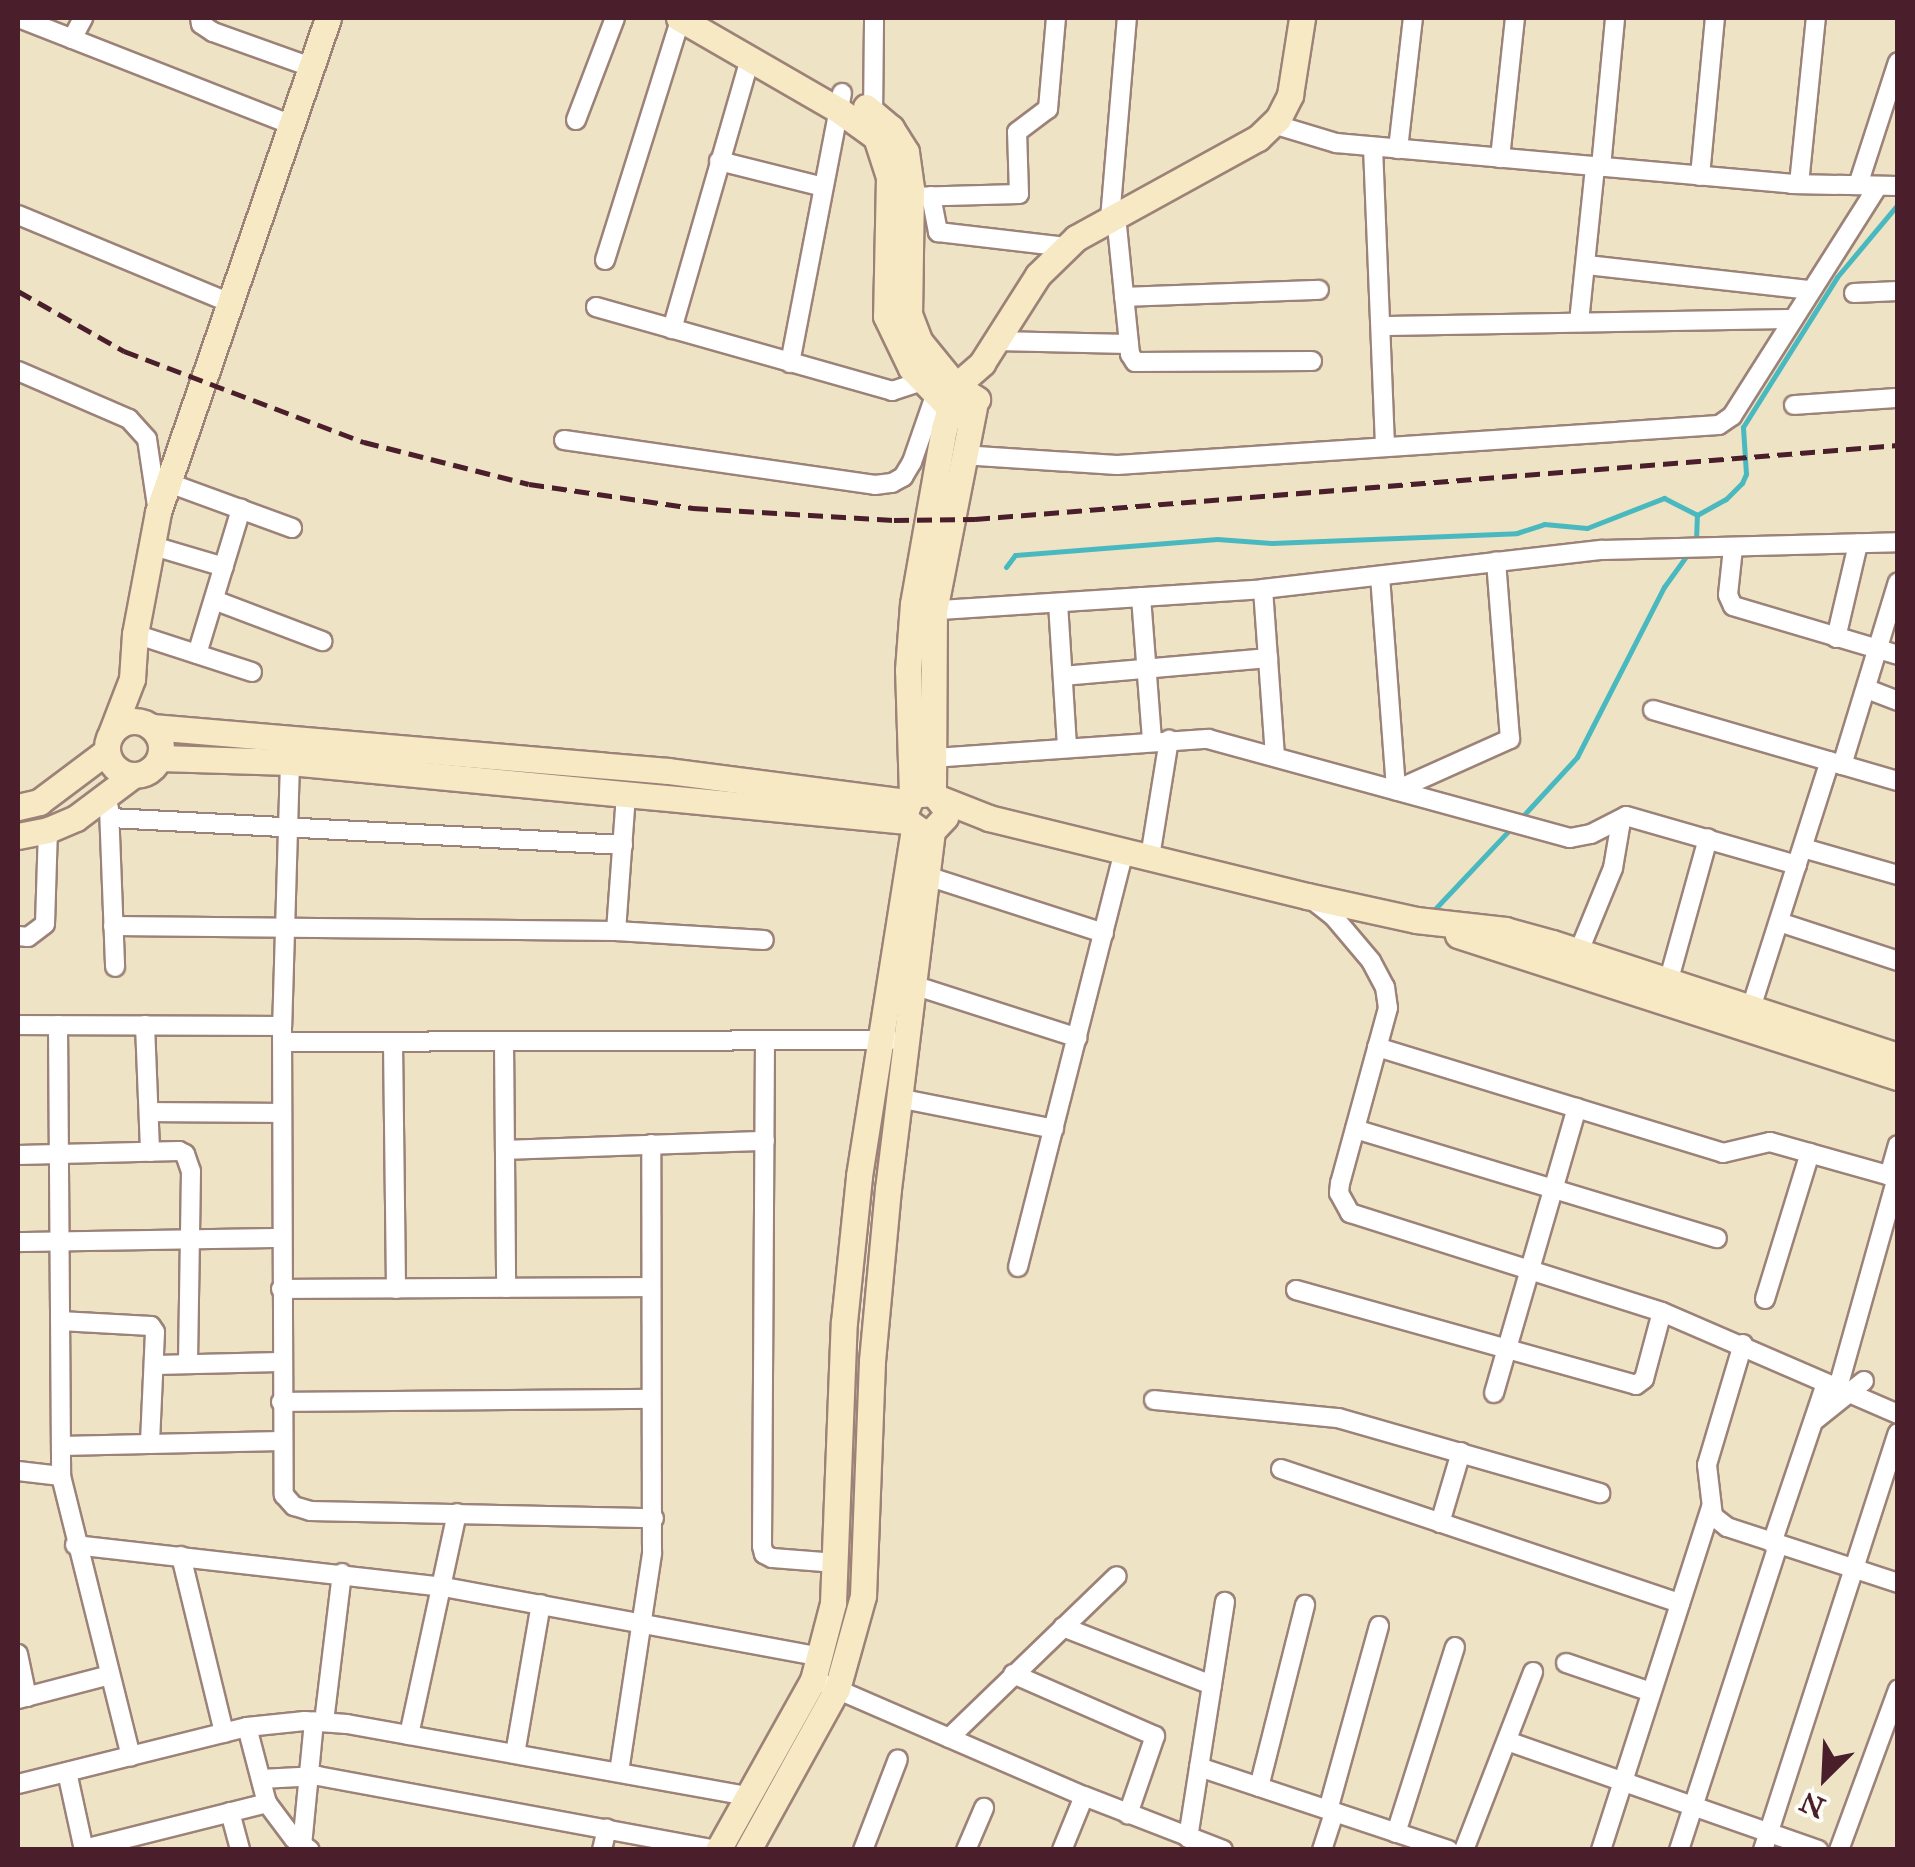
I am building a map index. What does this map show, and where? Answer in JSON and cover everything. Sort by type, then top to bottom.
[{"type":"main road","points":[[132,776],[116,769],[110,741],[132,679],[135,634],[158,512],[328,18]]},
{"type":"main road","points":[[680,18],[750,59],[841,102]]},
{"type":"main road","points":[[710,18],[873,123],[891,128],[906,152],[920,197],[910,314],[920,342],[950,394],[962,455],[908,670],[927,876],[910,984],[872,1361],[863,1596],[838,1690],[748,1850]]},
{"type":"main road","points":[[718,1850],[816,1669],[837,1563],[844,1322],[878,1040],[933,758],[923,611],[950,394],[989,352],[1038,276],[1066,247],[1258,138],[1273,124],[1290,96],[1302,18]]},
{"type":"main road","points":[[873,123],[889,177],[886,316],[899,346],[950,394]]},
{"type":"main road","points":[[18,836],[48,830],[109,807],[132,776],[149,771],[160,758],[161,741],[148,724],[132,679]]},
{"type":"main road","points":[[18,807],[39,802],[110,741],[127,721],[668,772],[923,812]]},
{"type":"main road","points":[[160,758],[290,762],[626,794],[989,818],[1416,920],[1898,1076]]},
{"type":"main road","points":[[1416,920],[1505,930],[1669,979],[1898,1056]]},
{"type":"street","points":[[72,39],[84,18]]},
{"type":"street","points":[[200,18],[200,24],[213,32],[311,67]]},
{"type":"street","points":[[576,120],[615,18]]},
{"type":"street","points":[[605,260],[680,18]]},
{"type":"street","points":[[873,123],[874,18]]},
{"type":"street","points":[[1056,18],[1048,109],[1042,117],[1020,126],[1017,132],[1019,194],[920,197],[938,232],[1066,247]]},
{"type":"street","points":[[1127,18],[1113,218],[1131,358],[1139,364],[1312,360]]},
{"type":"street","points":[[1398,149],[1412,18]]},
{"type":"street","points":[[1500,158],[1515,18]]},
{"type":"street","points":[[1579,322],[1616,18]]},
{"type":"street","points":[[1700,176],[1715,18]]},
{"type":"street","points":[[1800,184],[1816,18]]},
{"type":"street","points":[[20,25],[72,39],[292,125]]},
{"type":"street","points":[[672,329],[750,59]]},
{"type":"street","points":[[1858,185],[1898,62]]},
{"type":"street","points":[[790,363],[841,102]]},
{"type":"street","points":[[1273,124],[1321,140],[1374,147],[1800,184],[1890,186]]},
{"type":"street","points":[[1374,147],[1385,444]]},
{"type":"street","points":[[719,162],[823,186]]},
{"type":"street","points":[[962,455],[1117,465],[1385,444],[1719,425],[1732,416],[1812,290],[1890,186]]},
{"type":"street","points":[[18,215],[230,303]]},
{"type":"street","points":[[1587,265],[1812,290]]},
{"type":"street","points":[[1124,297],[1319,290]]},
{"type":"street","points":[[1854,293],[1898,291]]},
{"type":"street","points":[[564,440],[875,485],[892,483],[903,477],[950,394],[892,391],[596,307]]},
{"type":"street","points":[[1382,326],[1793,318]]},
{"type":"street","points":[[989,352],[1129,344]]},
{"type":"street","points":[[18,372],[130,418],[147,439],[158,512]]},
{"type":"street","points":[[1794,405],[1898,398]]},
{"type":"street","points":[[168,482],[292,528]]},
{"type":"street","points":[[197,654],[242,509]]},
{"type":"street","points":[[923,611],[1262,589],[1602,550],[1898,542]]},
{"type":"street","points":[[1836,638],[1858,544]]},
{"type":"street","points":[[150,546],[224,567]]},
{"type":"street","points":[[1732,548],[1728,595],[1732,606],[1888,653]]},
{"type":"street","points":[[1396,790],[1510,739],[1496,562]]},
{"type":"street","points":[[1380,576],[1396,790]]},
{"type":"street","points":[[1751,1008],[1800,856],[1867,689],[1888,653],[1898,582]]},
{"type":"street","points":[[1262,589],[1276,757]]},
{"type":"street","points":[[1141,597],[1146,668],[1160,740],[1150,857]]},
{"type":"street","points":[[214,600],[322,641]]},
{"type":"street","points":[[1058,603],[1067,748]]},
{"type":"street","points":[[135,634],[252,672]]},
{"type":"street","points":[[1062,676],[1268,658]]},
{"type":"street","points":[[1867,689],[1898,701]]},
{"type":"street","points":[[1653,710],[1898,781]]},
{"type":"street","points":[[933,758],[1208,739],[1504,817],[1551,833],[1582,837],[1626,816],[1637,817],[1708,838],[1898,876]]},
{"type":"street","points":[[290,762],[282,1034],[284,1495],[294,1506],[310,1511],[654,1518]]},
{"type":"street","points":[[616,931],[626,794]]},
{"type":"street","points":[[114,967],[109,807],[290,828],[623,845]]},
{"type":"street","points":[[1578,951],[1612,868],[1620,821]]},
{"type":"street","points":[[18,936],[28,936],[45,924],[48,830]]},
{"type":"street","points":[[1669,979],[1708,838]]},
{"type":"street","points":[[1018,1267],[1124,850]]},
{"type":"street","points":[[927,876],[1104,934]]},
{"type":"street","points":[[1307,896],[1371,962],[1384,987],[1388,1008],[1339,1193],[1350,1213],[1662,1312],[1898,1414]]},
{"type":"street","points":[[1778,922],[1898,961]]},
{"type":"street","points":[[113,926],[287,924],[616,931],[764,940]]},
{"type":"street","points":[[910,984],[1078,1038]]},
{"type":"street","points":[[58,1024],[61,1476],[131,1756]]},
{"type":"street","points":[[18,1025],[145,1025],[393,1042],[906,1040]]},
{"type":"street","points":[[145,1025],[150,1152]]},
{"type":"street","points":[[766,1040],[762,1546],[764,1554],[772,1558],[837,1563]]},
{"type":"street","points":[[393,1042],[396,1288]]},
{"type":"street","points":[[504,1042],[506,1288]]},
{"type":"street","points":[[1378,1048],[1723,1152],[1770,1142],[1895,1178]]},
{"type":"street","points":[[898,1098],[1054,1130]]},
{"type":"street","points":[[1494,1393],[1577,1108]]},
{"type":"street","points":[[149,1112],[282,1113]]},
{"type":"street","points":[[1355,1128],[1717,1238]]},
{"type":"street","points":[[505,1150],[765,1141]]},
{"type":"street","points":[[619,1772],[644,1622],[654,1518],[650,1399],[651,1144]]},
{"type":"street","points":[[1679,1850],[1814,1422],[1837,1390],[1895,1178],[1898,1145]]},
{"type":"street","points":[[18,1155],[179,1151],[189,1161],[188,1362]]},
{"type":"street","points":[[1765,1299],[1810,1153]]},
{"type":"street","points":[[18,1242],[281,1238]]},
{"type":"street","points":[[281,1289],[650,1288]]},
{"type":"street","points":[[1296,1290],[1636,1386],[1644,1379],[1662,1312]]},
{"type":"street","points":[[60,1321],[151,1326],[156,1332],[150,1444]]},
{"type":"street","points":[[1743,1344],[1707,1465],[1713,1516],[1726,1527],[1898,1583]]},
{"type":"street","points":[[154,1364],[281,1362]]},
{"type":"street","points":[[1837,1390],[1864,1382]]},
{"type":"street","points":[[281,1402],[650,1399]]},
{"type":"street","points":[[1154,1400],[1338,1418],[1600,1493]]},
{"type":"street","points":[[1766,1841],[1898,1433]]},
{"type":"street","points":[[61,1446],[281,1442]]},
{"type":"street","points":[[1440,1522],[1460,1452]]},
{"type":"street","points":[[1280,1469],[1680,1603]]},
{"type":"street","points":[[18,1471],[61,1476]]},
{"type":"street","points":[[1600,1850],[1711,1507]]},
{"type":"street","points":[[409,1735],[457,1514]]},
{"type":"street","points":[[76,1546],[342,1573],[644,1622],[816,1669],[838,1690],[1084,1796],[1222,1850]]},
{"type":"street","points":[[181,1556],[224,1733]]},
{"type":"street","points":[[306,1848],[310,1776],[342,1573]]},
{"type":"street","points":[[949,1738],[1116,1576]]},
{"type":"street","points":[[1188,1838],[1225,1602]]},
{"type":"street","points":[[515,1754],[542,1604]]},
{"type":"street","points":[[1259,1787],[1305,1604]]},
{"type":"street","points":[[1322,1850],[1379,1626]]},
{"type":"street","points":[[1062,1627],[1212,1684]]},
{"type":"street","points":[[1396,1833],[1455,1648]]},
{"type":"street","points":[[18,1654],[22,1698],[110,1675]]},
{"type":"street","points":[[1566,1662],[1652,1692]]},
{"type":"street","points":[[1464,1850],[1533,1672]]},
{"type":"street","points":[[1013,1674],[1154,1736],[1128,1814]]},
{"type":"street","points":[[1839,1850],[1898,1690]]},
{"type":"street","points":[[18,1784],[246,1727],[319,1722],[749,1796]]},
{"type":"street","points":[[246,1727],[267,1803],[306,1848]]},
{"type":"street","points":[[1507,1741],[1694,1806],[1766,1841],[1818,1850]]},
{"type":"street","points":[[863,1850],[898,1758]]},
{"type":"street","points":[[1200,1767],[1449,1850]]},
{"type":"street","points":[[67,1772],[84,1849],[160,1840],[230,1812],[267,1803]]},
{"type":"street","points":[[261,1779],[310,1776],[718,1850]]},
{"type":"street","points":[[1062,1850],[1084,1796]]},
{"type":"street","points":[[966,1850],[984,1808]]},
{"type":"street","points":[[230,1812],[240,1850]]},
{"type":"street","points":[[602,1850],[607,1829]]},
{"type":"street","points":[[1162,1850],[1170,1831]]},
{"type":"waterway","points":[[1006,567],[1015,555],[1217,539],[1272,543],[1517,533],[1544,524],[1587,528],[1664,498],[1697,515],[1726,499],[1742,483],[1746,474],[1743,427],[1837,277],[1898,204]]},
{"type":"waterway","points":[[1696,541],[1697,515]]},
{"type":"waterway","points":[[1521,818],[1577,757],[1664,587],[1690,551]]},
{"type":"waterway","points":[[1433,911],[1513,826]]},
{"type":"railway","points":[[18,291],[124,351],[364,442],[529,484],[693,508],[894,520],[975,519],[1898,445]]}]
